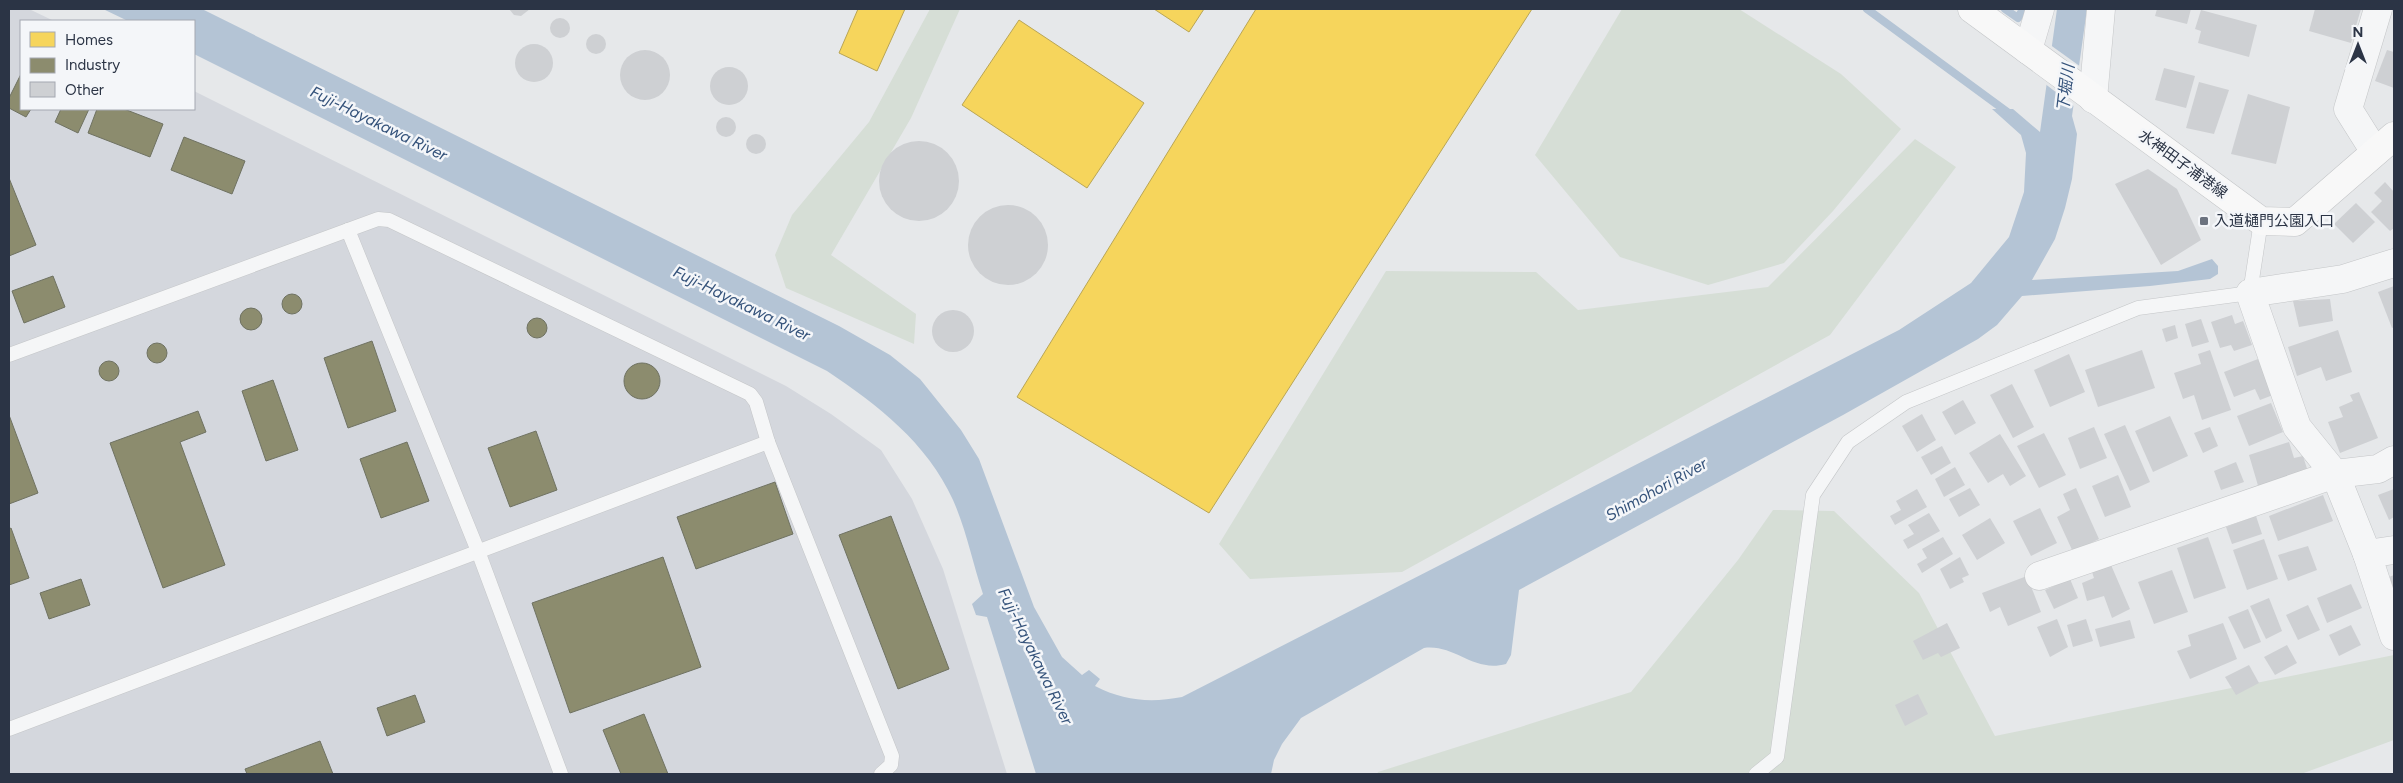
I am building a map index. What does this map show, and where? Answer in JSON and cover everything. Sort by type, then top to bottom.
[{"type":"main road","name":"水神田子浦港線","points":[[1972,9],[2261,221]]},
{"type":"main road","points":[[2261,221],[2295,222],[2385,144]]},
{"type":"street","points":[[2035,56],[2040,9]]},
{"type":"street","points":[[2088,95],[2102,9]]},
{"type":"street","points":[[2378,9],[2348,109],[2385,144]]},
{"type":"street","points":[[2394,263],[2343,279],[2250,293],[2296,427],[2336,474],[2367,554],[2394,636]]},
{"type":"street","points":[[2039,576],[2336,474],[2378,469],[2394,460]]},
{"type":"street","points":[[2367,554],[2394,550]]},
{"type":"lane","points":[[9,355],[378,219],[390,220],[750,394],[756,402],[768,442],[892,756],[891,765],[881,774]]},
{"type":"lane","points":[[1756,774],[1777,757],[1813,495],[1848,442],[1906,402],[2138,308],[2250,293],[2261,221]]},
{"type":"lane","points":[[348,230],[478,551],[560,774]]},
{"type":"lane","points":[[9,729],[768,442]]},
{"type":"shaded area","points":[[9,9],[29,9],[52,20],[20,20],[20,110],[195,110],[195,91],[786,386],[831,414],[881,450],[912,499],[943,569],[1007,774],[9,774]]},
{"type":"shaded area","points":[[930,9],[960,9],[911,118],[831,255],[916,314],[914,344],[786,288],[775,255],[792,215],[869,122]]},
{"type":"shaded area","points":[[1622,9],[1739,9],[1841,74],[1901,129],[1833,211],[1784,263],[1708,285],[1620,257],[1535,155]]},
{"type":"shaded area","points":[[1915,139],[1956,167],[1830,335],[1402,572],[1250,579],[1219,544],[1386,271],[1536,272],[1578,310],[1768,287]]},
{"type":"shaded area","points":[[1773,510],[1834,511],[1919,593],[1995,736],[2394,655],[2394,740],[2301,774],[1377,774],[1378,772],[1631,692],[1738,560]]},
{"type":"water","points":[[103,9],[202,9],[839,326],[890,355],[920,379],[961,430],[979,459],[1034,607],[1062,657],[1082,675],[1089,670],[1100,679],[1095,686],[1127,698],[1159,700],[1182,697],[1899,330],[1971,283],[2009,237],[2024,192],[2026,153],[2021,135],[1992,109],[2013,109],[2040,132],[2057,9],[2087,9],[2072,116],[2077,134],[2072,179],[2065,208],[2055,239],[2032,280],[2178,271],[2212,259],[2218,266],[2218,274],[2210,279],[2150,286],[2022,296],[1997,325],[1978,339],[1843,415],[1519,590],[1511,655],[1506,664],[1484,665],[1445,650],[1424,648],[1301,718],[1282,744],[1274,760],[1271,774],[1036,774],[987,617],[976,615],[972,604],[983,594],[958,511],[942,479],[930,461],[899,427],[865,397],[827,371],[195,55],[195,20],[126,20]]},
{"type":"pier","points":[[2049,44],[2081,67],[2075,107],[2044,83]]},
{"type":"building: Homes","points":[[858,9],[905,9],[877,71],[839,53]]},
{"type":"building: Homes","points":[[1154,9],[1204,9],[1189,32]]},
{"type":"building: Homes","points":[[1256,9],[1532,9],[1209,513],[1017,397]]},
{"type":"building: Homes","points":[[1019,20],[1144,103],[1087,188],[962,105]]},
{"type":"building: Industry","points":[[20,76],[20,110],[30,110],[26,117],[9,108],[9,98]]},
{"type":"building: Industry","points":[[61,110],[89,110],[78,133],[55,122]]},
{"type":"building: Industry","points":[[97,110],[127,110],[163,124],[150,157],[88,133]]},
{"type":"building: Industry","points":[[184,137],[245,161],[232,194],[171,170]]},
{"type":"building: Industry","points":[[9,178],[36,245],[9,256]]},
{"type":"building: Industry","points":[[53,276],[65,307],[24,323],[12,291]]},
{"type":"building: Industry","points":[[288,294],[296,294],[302,300],[302,308],[296,314],[288,314],[282,308],[282,300]]},
{"type":"building: Industry","points":[[251,308],[261,315],[262,319],[255,329],[251,330],[241,323],[240,319],[247,309]]},
{"type":"building: Industry","points":[[533,318],[541,318],[547,324],[547,332],[541,338],[533,338],[527,332],[527,324]]},
{"type":"building: Industry","points":[[372,341],[396,411],[348,428],[324,358]]},
{"type":"building: Industry","points":[[153,343],[161,343],[167,349],[167,357],[161,363],[153,363],[147,357],[147,349]]},
{"type":"building: Industry","points":[[105,361],[113,361],[119,367],[119,375],[113,381],[105,381],[99,375],[99,367]]},
{"type":"building: Industry","points":[[642,363],[649,364],[655,368],[659,374],[659,388],[655,394],[649,398],[642,399],[635,398],[629,394],[625,388],[624,381],[625,374],[629,368],[635,364]]},
{"type":"building: Industry","points":[[273,380],[298,450],[266,461],[242,391]]},
{"type":"building: Industry","points":[[198,411],[206,432],[180,442],[225,565],[163,588],[110,443]]},
{"type":"building: Industry","points":[[9,415],[38,493],[9,504]]},
{"type":"building: Industry","points":[[536,431],[557,490],[510,507],[488,448]]},
{"type":"building: Industry","points":[[407,442],[429,501],[381,518],[360,459]]},
{"type":"building: Industry","points":[[775,482],[793,534],[696,569],[677,517]]},
{"type":"building: Industry","points":[[891,516],[949,669],[898,689],[839,535]]},
{"type":"building: Industry","points":[[11,528],[29,578],[9,585],[9,529]]},
{"type":"building: Industry","points":[[663,557],[701,667],[570,713],[532,603]]},
{"type":"building: Industry","points":[[81,579],[90,605],[49,619],[40,593]]},
{"type":"building: Industry","points":[[415,695],[425,722],[387,736],[377,708]]},
{"type":"building: Industry","points":[[644,714],[668,774],[621,774],[603,730]]},
{"type":"building: Industry","points":[[320,741],[333,774],[247,774],[245,769]]},
{"type":"building: Other","points":[[509,9],[530,9],[521,16],[514,15]]},
{"type":"building: Other","points":[[2157,9],[2191,9],[2187,24],[2155,16]]},
{"type":"building: Other","points":[[2315,9],[2361,9],[2351,43],[2309,31]]},
{"type":"building: Other","points":[[2201,10],[2257,25],[2249,57],[2198,43],[2201,31],[2195,29]]},
{"type":"building: Other","points":[[556,18],[564,18],[570,24],[570,32],[564,38],[556,38],[550,32],[550,24]]},
{"type":"building: Other","points":[[592,34],[600,34],[606,40],[606,48],[600,54],[592,54],[586,48],[586,40]]},
{"type":"building: Other","points":[[534,44],[547,50],[553,63],[547,76],[534,82],[521,76],[515,63],[521,50]]},
{"type":"building: Other","points":[[645,50],[659,54],[666,61],[670,75],[666,89],[659,96],[645,100],[631,96],[624,89],[620,75],[624,61],[631,54]]},
{"type":"building: Other","points":[[2387,50],[2394,52],[2394,88],[2375,81]]},
{"type":"building: Other","points":[[729,67],[742,73],[748,86],[742,99],[729,105],[716,99],[710,86],[716,73]]},
{"type":"building: Other","points":[[2164,68],[2195,76],[2186,108],[2155,100]]},
{"type":"building: Other","points":[[2199,82],[2229,90],[2214,134],[2186,128]]},
{"type":"building: Other","points":[[2248,94],[2290,107],[2276,164],[2231,154]]},
{"type":"building: Other","points":[[722,117],[730,117],[736,123],[736,131],[730,137],[722,137],[716,131],[716,123]]},
{"type":"building: Other","points":[[752,134],[760,134],[766,140],[766,148],[760,154],[752,154],[746,148],[746,140]]},
{"type":"building: Other","points":[[919,141],[934,144],[947,153],[956,166],[959,181],[956,196],[947,209],[934,218],[919,221],[904,218],[891,209],[882,196],[879,181],[882,166],[891,153],[904,144]]},
{"type":"building: Other","points":[[2148,169],[2177,189],[2201,240],[2161,265],[2115,184]]},
{"type":"building: Other","points":[[2385,182],[2394,192],[2394,228],[2390,231],[2371,212],[2382,201],[2374,193]]},
{"type":"building: Other","points":[[2356,203],[2375,222],[2353,243],[2334,224]]},
{"type":"building: Other","points":[[1008,205],[1023,208],[1036,217],[1045,230],[1048,245],[1045,260],[1036,273],[1023,282],[1008,285],[993,282],[980,273],[971,260],[968,245],[971,230],[980,217],[993,208]]},
{"type":"building: Other","points":[[2394,286],[2394,327],[2392,328],[2378,292]]},
{"type":"building: Other","points":[[2330,299],[2333,321],[2299,327],[2293,301]]},
{"type":"building: Other","points":[[957,310],[965,313],[971,319],[974,331],[971,343],[965,349],[949,352],[941,349],[935,343],[932,327],[935,319],[941,313]]},
{"type":"building: Other","points":[[2232,315],[2235,324],[2243,321],[2252,345],[2234,351],[2231,345],[2220,348],[2211,322]]},
{"type":"building: Other","points":[[2201,319],[2209,342],[2192,347],[2185,324]]},
{"type":"building: Other","points":[[2175,325],[2178,338],[2166,342],[2162,329]]},
{"type":"building: Other","points":[[2338,330],[2352,372],[2326,381],[2321,367],[2297,376],[2288,347]]},
{"type":"building: Other","points":[[2142,350],[2155,388],[2098,407],[2085,370]]},
{"type":"building: Other","points":[[2210,350],[2231,410],[2202,420],[2194,395],[2183,399],[2174,373],[2201,364],[2198,354]]},
{"type":"building: Other","points":[[2069,354],[2085,392],[2050,407],[2034,370]]},
{"type":"building: Other","points":[[2258,359],[2273,395],[2260,400],[2255,389],[2234,397],[2224,372]]},
{"type":"building: Other","points":[[2012,384],[2034,427],[2013,438],[1990,395]]},
{"type":"building: Other","points":[[2359,392],[2378,438],[2340,453],[2328,422],[2343,417],[2339,407],[2353,401],[2350,395]]},
{"type":"building: Other","points":[[1963,400],[1976,423],[1955,435],[1942,412]]},
{"type":"building: Other","points":[[2271,403],[2283,432],[2249,446],[2237,416]]},
{"type":"building: Other","points":[[1922,414],[1936,440],[1917,452],[1902,426]]},
{"type":"building: Other","points":[[2170,416],[2188,456],[2153,472],[2135,431]]},
{"type":"building: Other","points":[[2125,425],[2150,482],[2130,491],[2104,434]]},
{"type":"building: Other","points":[[2094,427],[2107,458],[2080,469],[2068,438]]},
{"type":"building: Other","points":[[2210,427],[2218,446],[2203,453],[2194,433]]},
{"type":"building: Other","points":[[2044,433],[2066,475],[2039,488],[2017,446]]},
{"type":"building: Other","points":[[2000,434],[2026,476],[2010,486],[2003,474],[1988,483],[1969,453]]},
{"type":"building: Other","points":[[2289,442],[2294,458],[2303,456],[2309,475],[2259,489],[2249,455]]},
{"type":"building: Other","points":[[1942,446],[1951,463],[1931,475],[1921,457]]},
{"type":"building: Other","points":[[2236,462],[2244,482],[2221,490],[2214,471]]},
{"type":"building: Other","points":[[1955,467],[1965,485],[1944,497],[1935,479]]},
{"type":"building: Other","points":[[2118,475],[2131,507],[2105,517],[2092,486]]},
{"type":"building: Other","points":[[1970,488],[1980,505],[1959,517],[1949,499]]},
{"type":"building: Other","points":[[2076,488],[2099,539],[2073,552],[2057,517],[2070,510],[2063,494]]},
{"type":"building: Other","points":[[1917,489],[1927,507],[1895,525],[1890,516],[1901,510],[1896,501]]},
{"type":"building: Other","points":[[2394,489],[2394,517],[2389,520],[2378,495]]},
{"type":"building: Other","points":[[2323,495],[2333,521],[2278,541],[2269,516]]},
{"type":"building: Other","points":[[2040,508],[2057,543],[2031,556],[2013,521]]},
{"type":"building: Other","points":[[1929,513],[1940,531],[1908,549],[1903,540],[1914,534],[1908,525]]},
{"type":"building: Other","points":[[2256,516],[2262,534],[2232,544],[2226,527]]},
{"type":"building: Other","points":[[1990,518],[2005,543],[1977,560],[1962,535]]},
{"type":"building: Other","points":[[1943,537],[1953,554],[1922,573],[1917,564],[1927,558],[1922,549]]},
{"type":"building: Other","points":[[2208,537],[2226,588],[2194,599],[2177,548]]},
{"type":"building: Other","points":[[2264,539],[2278,579],[2247,590],[2233,550]]},
{"type":"building: Other","points":[[2308,546],[2317,570],[2288,581],[2278,555]]},
{"type":"building: Other","points":[[1960,557],[1969,575],[1962,578],[1964,582],[1950,589],[1940,569]]},
{"type":"building: Other","points":[[2111,565],[2130,609],[2112,618],[2104,596],[2087,601],[2082,583],[2094,578],[2092,572]]},
{"type":"building: Other","points":[[2172,570],[2188,612],[2154,624],[2138,582]]},
{"type":"building: Other","points":[[2394,575],[2394,590],[2389,577]]},
{"type":"building: Other","points":[[2027,576],[2041,612],[2008,626],[2000,607],[1990,612],[1982,593]]},
{"type":"building: Other","points":[[2070,579],[2078,598],[2054,609],[2045,590]]},
{"type":"building: Other","points":[[2351,584],[2362,608],[2327,623],[2317,598]]},
{"type":"building: Other","points":[[2269,598],[2282,631],[2266,639],[2250,606]]},
{"type":"building: Other","points":[[2308,605],[2320,630],[2298,640],[2286,615]]},
{"type":"building: Other","points":[[2248,609],[2261,642],[2244,649],[2228,617]]},
{"type":"building: Other","points":[[2057,619],[2068,647],[2050,657],[2037,627]]},
{"type":"building: Other","points":[[2086,619],[2093,641],[2073,647],[2067,625]]},
{"type":"building: Other","points":[[2130,620],[2135,638],[2100,647],[2095,629]]},
{"type":"building: Other","points":[[1947,623],[1960,648],[1941,657],[1938,653],[1923,660],[1913,641]]},
{"type":"building: Other","points":[[2223,623],[2237,659],[2190,679],[2177,651],[2191,646],[2188,635]]},
{"type":"building: Other","points":[[2351,625],[2361,645],[2339,656],[2329,635]]},
{"type":"building: Other","points":[[2287,645],[2297,663],[2275,675],[2264,657]]},
{"type":"building: Other","points":[[2249,665],[2259,683],[2236,695],[2225,677]]},
{"type":"building: Other","points":[[1918,694],[1928,714],[1905,726],[1895,705]]},
{"type":"waterway","points":[[1867,9],[2010,114]]},
{"type":"waterway","points":[[2005,9],[2018,18],[2023,9]]},
{"type":"place","name":"入道樋門公園入口","points":[[2204,221]]},
{"type":"water label","name":"下堀川","points":[[2065,88]]},
{"type":"water label","name":"Fuji-Hayakawa River","points":[[379,123]]},
{"type":"water label","name":"Fuji-Hayakawa River","points":[[742,303]]},
{"type":"water label","name":"Shimohori River","points":[[1656,489]]},
{"type":"water label","name":"Fuji-Hayakawa River","points":[[1036,656]]}]
